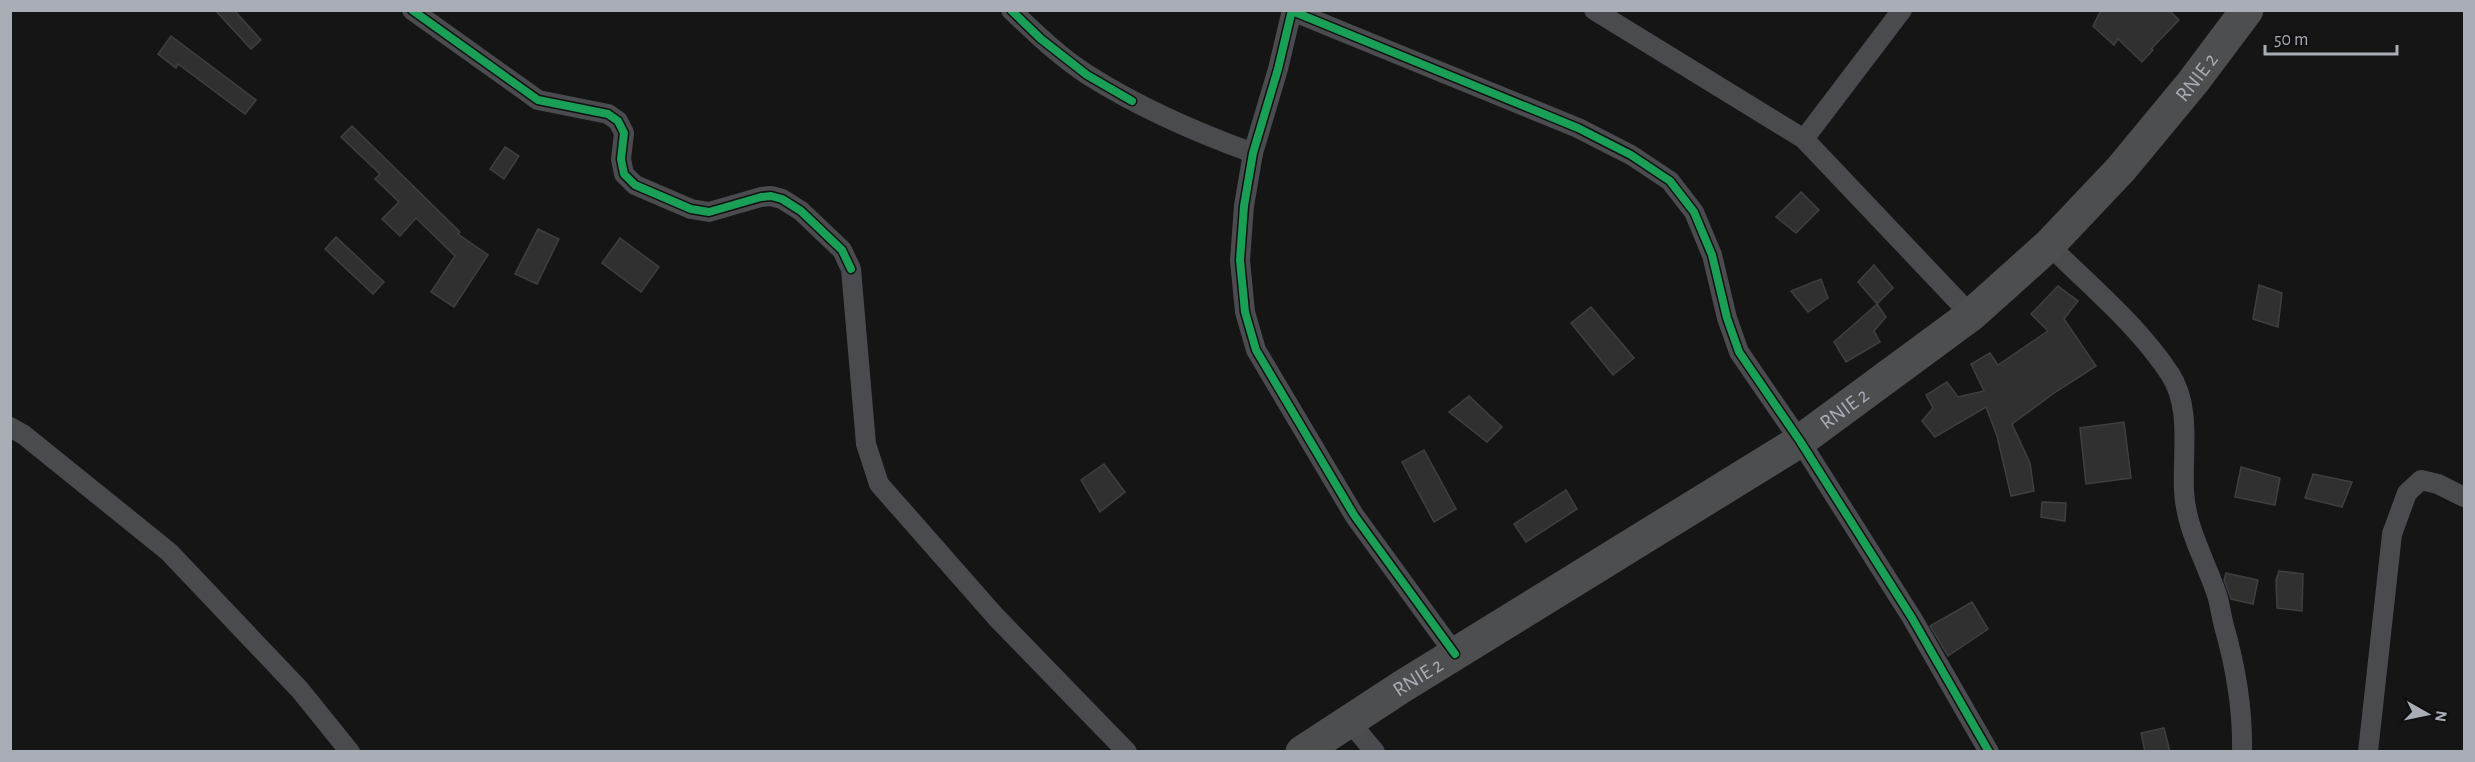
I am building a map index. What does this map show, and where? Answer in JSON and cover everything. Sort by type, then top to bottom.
[{"type":"highway","name":"RNIE 2","points":[[1302,752],[1455,654],[1800,441],[1971,315],[2049,245],[2121,169],[2193,82],[2247,10]]},
{"type":"street","points":[[412,10],[538,100],[608,114],[618,121],[624,133],[621,159],[624,174],[635,185],[691,209],[709,212],[771,196],[801,211],[842,250],[850,269],[866,444],[879,484],[996,617],[1127,752]]},
{"type":"street","points":[[1011,10],[1041,39],[1087,75],[1195,132],[1253,153]]},
{"type":"street","points":[[1594,10],[1804,139],[1971,315]]},
{"type":"street","points":[[1804,139],[1902,10]]},
{"type":"street","points":[[1455,654],[1354,515],[1256,350],[1245,312],[1240,260],[1244,206],[1253,153],[1278,69],[1292,11],[1578,128],[1631,155],[1670,181],[1694,212],[1712,255],[1727,318],[1738,352],[1800,441],[1912,618],[1989,752]]},
{"type":"street","points":[[2049,245],[2132,327],[2171,375],[2181,398],[2184,421],[2184,492],[2188,522],[2217,595],[2236,672],[2242,716],[2242,752]]},
{"type":"street","points":[[10,427],[24,435],[169,552],[300,690],[350,752]]},
{"type":"street","points":[[2368,752],[2391,534],[2407,493],[2421,480],[2438,484],[2464,497]]},
{"type":"street","points":[[1349,721],[1375,752]]},
{"type":"building","points":[[215,10],[234,10],[261,40],[251,49]]},
{"type":"building","points":[[2101,10],[2169,10],[2179,20],[2151,49],[2153,50],[2142,62],[2118,39],[2114,45],[2093,26]]},
{"type":"building","points":[[171,36],[256,100],[245,114],[178,64],[176,68],[158,54]]},
{"type":"building","points":[[352,126],[460,232],[458,234],[488,255],[454,307],[431,292],[455,256],[416,218],[400,236],[382,219],[399,202],[375,179],[380,174],[341,137]]},
{"type":"building","points":[[505,147],[519,156],[504,179],[490,169]]},
{"type":"building","points":[[1801,192],[1819,210],[1796,233],[1776,217]]},
{"type":"building","points":[[538,229],[559,239],[537,284],[515,274]]},
{"type":"building","points":[[336,237],[384,282],[373,294],[325,249]]},
{"type":"building","points":[[620,238],[659,267],[641,292],[602,263]]},
{"type":"building","points":[[1874,265],[1893,288],[1877,304],[1858,282]]},
{"type":"building","points":[[1821,279],[1828,298],[1808,312],[1791,291]]},
{"type":"building","points":[[2259,285],[2282,293],[2278,327],[2253,319]]},
{"type":"building","points":[[2058,286],[2078,301],[2064,319],[2096,366],[2012,424],[2030,463],[2034,491],[2011,496],[1997,436],[1986,407],[1935,437],[1922,421],[1933,408],[1926,395],[1947,382],[1958,397],[1984,391],[1971,364],[1990,353],[1998,365],[2048,331],[2031,314]]},
{"type":"building","points":[[1877,304],[1886,317],[1874,331],[1880,342],[1846,362],[1834,342]]},
{"type":"building","points":[[1591,307],[1634,358],[1613,375],[1571,323]]},
{"type":"building","points":[[1469,396],[1502,427],[1487,442],[1449,412]]},
{"type":"building","points":[[2124,422],[2131,478],[2086,484],[2080,428]]},
{"type":"building","points":[[1424,450],[1456,509],[1434,522],[1402,462]]},
{"type":"building","points":[[1104,464],[1125,492],[1100,512],[1081,480]]},
{"type":"building","points":[[2241,467],[2280,478],[2275,505],[2235,497]]},
{"type":"building","points":[[2313,474],[2352,482],[2342,507],[2305,498]]},
{"type":"building","points":[[1566,490],[1577,509],[1526,542],[1514,524]]},
{"type":"building","points":[[2042,502],[2066,503],[2065,521],[2041,517]]},
{"type":"building","points":[[2279,571],[2303,574],[2302,611],[2277,608],[2276,580]]},
{"type":"building","points":[[2226,573],[2258,580],[2253,604],[2231,599],[2224,580]]},
{"type":"building","points":[[1972,602],[1988,629],[1948,656],[1930,626]]},
{"type":"building","points":[[2164,728],[2170,752],[2145,752],[2141,733]]},
{"type":"cycle path","points":[[412,10],[538,100],[608,114],[618,121],[624,133],[621,159],[624,174],[635,185],[691,209],[709,212],[761,197],[771,196],[782,199],[801,211],[842,250],[851,269]]},
{"type":"cycle path","points":[[1011,10],[1041,39],[1087,75],[1132,101]]},
{"type":"cycle path","points":[[1292,10],[1278,69],[1253,153],[1244,206],[1240,260],[1245,312],[1256,350],[1354,515],[1455,654]]},
{"type":"cycle path","points":[[1292,11],[1578,128],[1631,155],[1670,181],[1694,212],[1712,255],[1727,318],[1739,352],[1800,441],[1912,618],[1989,752]]}]
